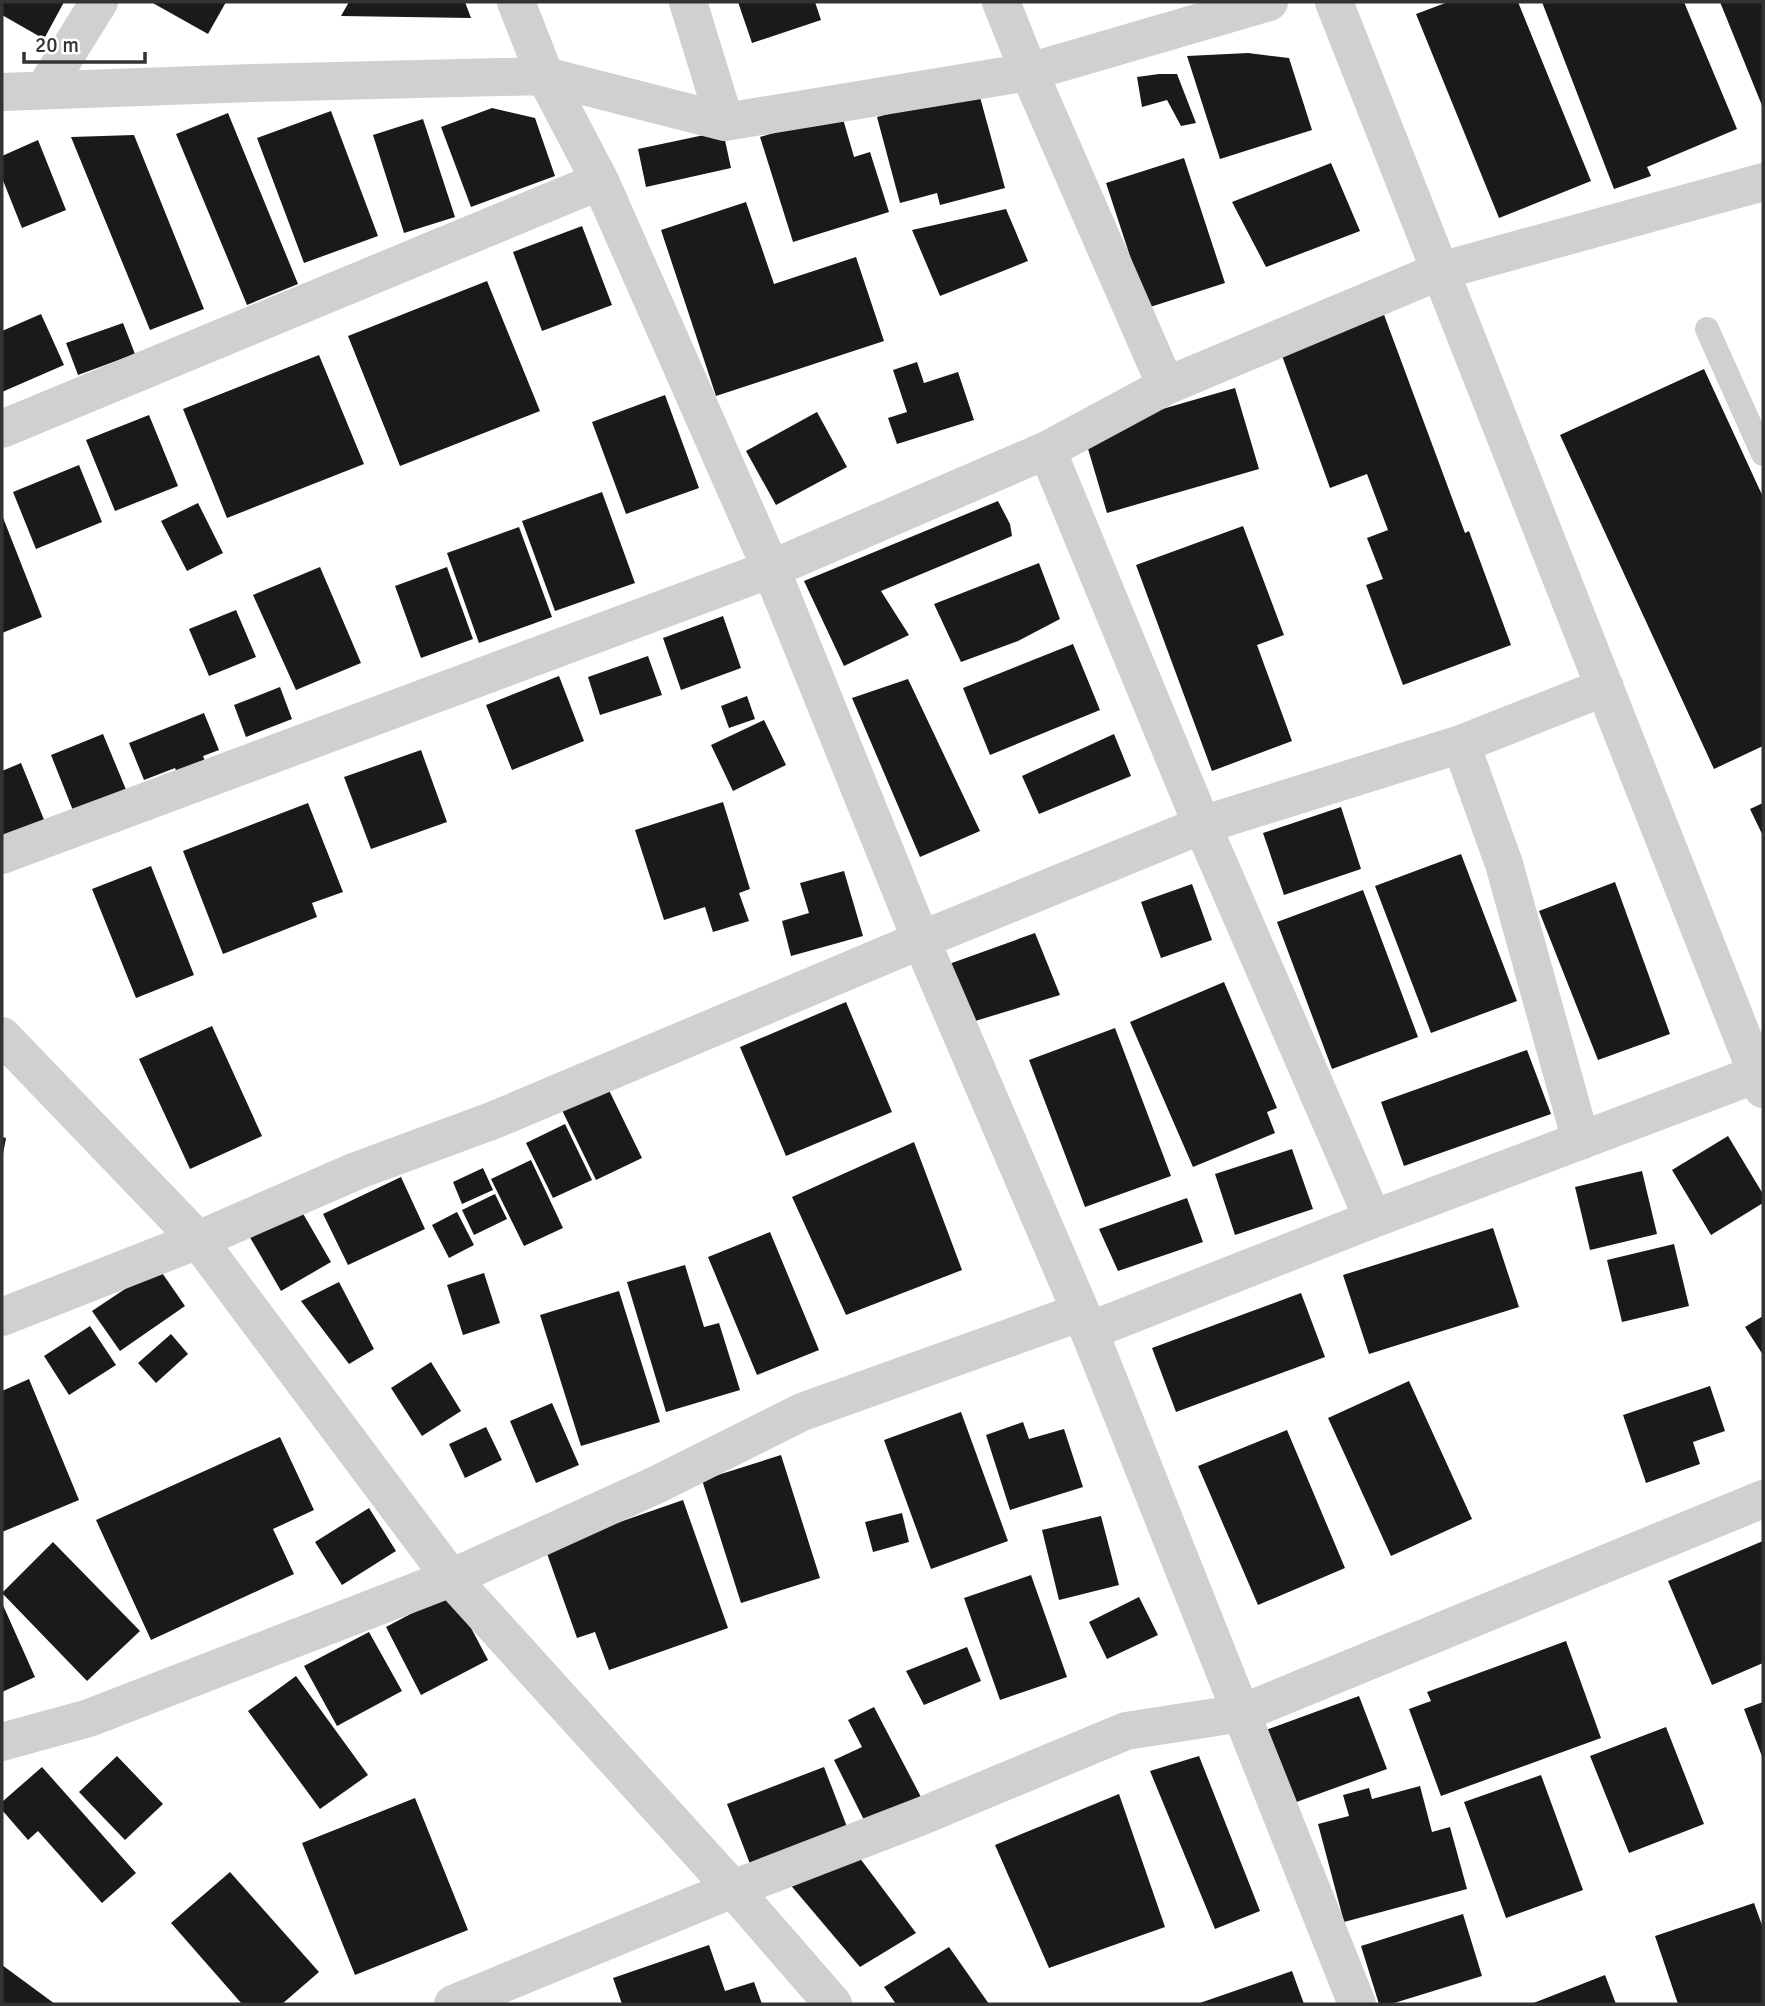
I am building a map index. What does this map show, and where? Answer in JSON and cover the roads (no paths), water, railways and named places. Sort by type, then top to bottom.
[{"type":"street","points":[[44,90],[99,2]]},
{"type":"street","points":[[516,2],[545,76],[600,181],[771,569],[921,940],[1085,1321],[1357,2004]]},
{"type":"street","points":[[688,2],[725,122]]},
{"type":"street","points":[[1001,2],[1166,386]]},
{"type":"street","points":[[2,92],[545,76],[725,122],[1029,72],[1269,2]]},
{"type":"street","points":[[2,1742],[89,1717],[450,1578],[658,1484],[802,1412],[1085,1321],[1373,1219],[1581,1141],[1760,1082],[1334,2]]},
{"type":"street","points":[[2,429],[600,181]]},
{"type":"street","points":[[2,855],[771,569],[1047,450],[1166,386],[1440,271],[1763,182]]},
{"type":"street","points":[[1047,450],[1202,825],[1373,1219]]},
{"type":"street","points":[[2,1317],[198,1240],[356,1171],[494,1120],[1202,825],[1461,744],[1605,687]]},
{"type":"street","points":[[1461,744],[1504,864],[1581,1141]]},
{"type":"street","points":[[2,1036],[198,1240],[450,1578],[834,2004]]},
{"type":"street","points":[[453,2004],[1126,1731],[1242,1713],[1763,1499]]},
{"type":"lane","points":[[1707,329],[1763,454]]}]
